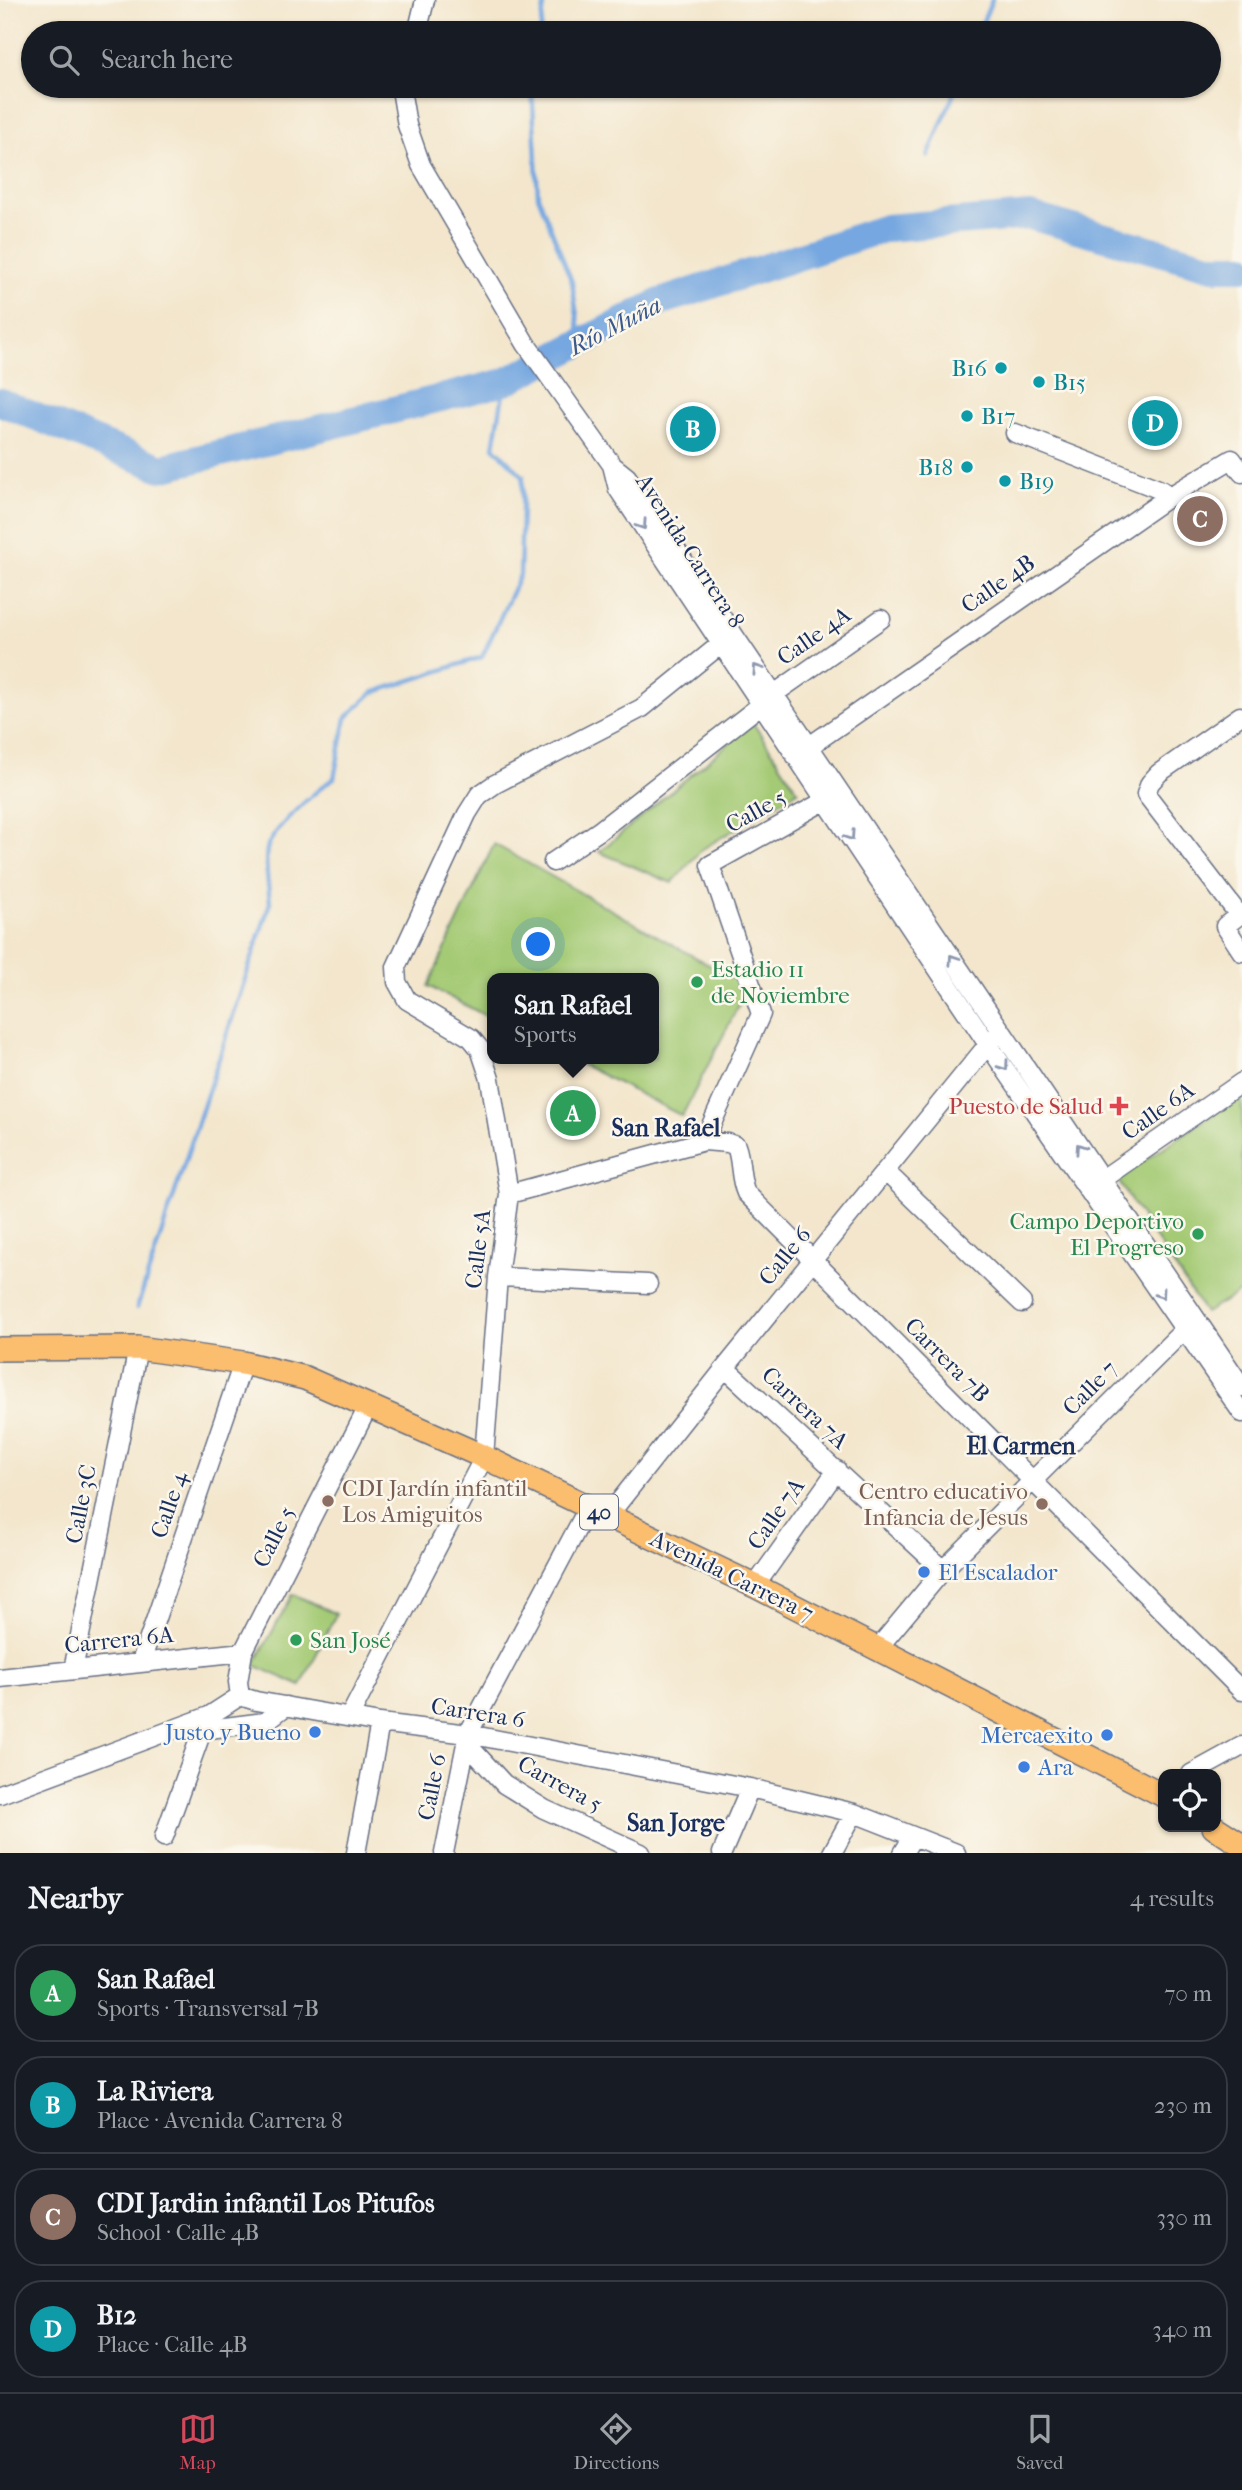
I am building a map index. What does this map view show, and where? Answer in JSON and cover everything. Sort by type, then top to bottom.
[{"type":"main road","name":"Avenida Carrera 7","points":[[0,1349],[138,1348],[243,1363],[305,1378],[484,1457],[755,1586],[1158,1790]]},
{"type":"main road","points":[[1221,1832],[1242,1845]]},
{"type":"street","points":[[420,21],[425,0]]},
{"type":"street","points":[[402,98],[407,125],[421,165],[526,344],[612,465]]},
{"type":"street","points":[[1016,433],[1170,496]]},
{"type":"street","name":"Avenida Carrera 8","points":[[612,465],[618,489],[721,645],[768,699]]},
{"type":"street","name":"Avenida Carrera 8","points":[[612,465],[627,477],[802,750],[1002,1030],[1101,1180],[1242,1413]]},
{"type":"street","name":"Calle 4B","points":[[802,750],[1170,496],[1237,466]]},
{"type":"street","name":"Calle 4A","points":[[768,699],[881,619]]},
{"type":"street","name":"Calle 5A","points":[[484,1457],[498,1277],[509,1195],[490,1079],[480,1049],[471,1038],[407,1000],[397,982],[396,967],[467,814],[479,795],[495,784],[642,708],[721,645]]},
{"type":"street","points":[[553,862],[599,831],[768,699]]},
{"type":"street","points":[[1240,716],[1159,773],[1150,783],[1146,794],[1235,918],[1242,952]]},
{"type":"street","name":"Avenida Carrera 8","points":[[802,750],[826,800],[988,1043],[1190,1324],[1235,1360],[1242,1387]]},
{"type":"street","name":"Calle 5","points":[[704,1141],[761,1014],[710,865],[826,800]]},
{"type":"street","name":"Calle 6","points":[[444,1853],[467,1739],[598,1512],[725,1367],[988,1043],[1002,1030]]},
{"type":"street","name":"Calle 6A","points":[[1101,1180],[1242,1082]]},
{"type":"street","points":[[509,1195],[704,1141]]},
{"type":"street","name":"Carrera 7B","points":[[704,1141],[736,1146],[740,1179],[746,1193],[1242,1690]]},
{"type":"street","points":[[885,1171],[1021,1303]]},
{"type":"street","points":[[498,1277],[648,1284]]},
{"type":"street","name":"Calle 7","points":[[878,1648],[943,1570],[1190,1324]]},
{"type":"street","name":"Calle 3C","points":[[73,1670],[138,1348]]},
{"type":"street","name":"Calle 4","points":[[141,1662],[243,1363]]},
{"type":"street","name":"Carrera 7A","points":[[725,1367],[943,1570]]},
{"type":"street","name":"Calle 5","points":[[240,1696],[238,1682],[243,1652],[369,1405]]},
{"type":"street","points":[[350,1716],[484,1457]]},
{"type":"street","name":"Calle 7A","points":[[755,1586],[836,1470]]},
{"type":"street","name":"Carrera 6A","points":[[0,1678],[243,1652]]},
{"type":"street","points":[[0,1794],[209,1716],[240,1696]]},
{"type":"street","name":"Carrera 6","points":[[240,1696],[750,1788],[854,1813],[956,1853]]},
{"type":"street","points":[[164,1837],[201,1734],[209,1729],[265,1722],[286,1706]]},
{"type":"street","points":[[356,1853],[380,1723]]},
{"type":"street","name":"Carrera 5","points":[[467,1739],[504,1784],[544,1809],[641,1853]]},
{"type":"street","points":[[1200,1769],[1242,1746]]},
{"type":"street","points":[[722,1853],[750,1788]]},
{"type":"street","points":[[832,1853],[854,1813]]},
{"type":"street","points":[[903,1853],[913,1837]]},
{"type":"green space","points":[[753,723],[798,791],[701,850],[672,883],[599,852]]},
{"type":"green space","name":"Estadio 11 de Noviembre","points":[[494,844],[748,987],[682,1116],[581,1064],[659,1064],[659,973],[487,973],[487,1016],[428,986]]},
{"type":"green space","name":"Campo Deportivo El Progreso","points":[[1242,1095],[1242,1294],[1240,1292],[1205,1313],[1117,1179]]},
{"type":"green space","name":"San José","points":[[293,1594],[336,1614],[301,1686],[254,1665]]},
{"type":"waterway","points":[[542,21],[545,0]]},
{"type":"waterway","points":[[983,21],[992,0]]},
{"type":"waterway","points":[[533,98],[538,196],[572,282],[581,343]]},
{"type":"waterway","points":[[928,156],[952,98]]},
{"type":"waterway","name":"Río Muña","points":[[0,402],[161,468],[505,382],[660,302],[886,228],[1030,216],[1213,267],[1242,267]]},
{"type":"waterway","points":[[137,1308],[270,903],[266,862],[270,841],[296,811],[334,778],[346,718],[372,693],[482,657],[520,575],[523,476],[494,447],[505,382]]},
{"type":"place","name":"B16","points":[[1001,368]]},
{"type":"place","name":"B15","points":[[1039,382]]},
{"type":"place","name":"B17","points":[[967,416]]},
{"type":"place","name":"B12","points":[[1155,423]]},
{"type":"place","name":"La Riviera","points":[[693,429]]},
{"type":"place","name":"B18","points":[[967,467]]},
{"type":"place","name":"B19","points":[[1005,481]]},
{"type":"place","name":"CDI Jardin infantil Los Pitufos","points":[[1200,519]]},
{"type":"place","name":"Estadio 11 de Noviembre","points":[[697,982]]},
{"type":"place","name":"Puesto de Salud","points":[[1119,1106]]},
{"type":"place","name":"San Rafael","points":[[573,1113]]},
{"type":"place","name":"Campo Deportivo El Progreso","points":[[1198,1234]]},
{"type":"place","name":"CDI Jardín infantil Los Amiguitos","points":[[328,1501]]},
{"type":"place","name":"Centro educativo Infancia de Jesus","points":[[1042,1504]]},
{"type":"place","name":"El Escalador","points":[[924,1572]]},
{"type":"place","name":"San José","points":[[296,1640]]},
{"type":"place","name":"Justo y Bueno","points":[[315,1732]]},
{"type":"place","name":"Mercaexito","points":[[1107,1735]]},
{"type":"place","name":"Ara","points":[[1024,1767]]},
{"type":"district","name":"San Rafael","points":[[666,1128]]},
{"type":"district","name":"El Carmen","points":[[1021,1446]]},
{"type":"district","name":"San Jorge","points":[[676,1823]]}]
